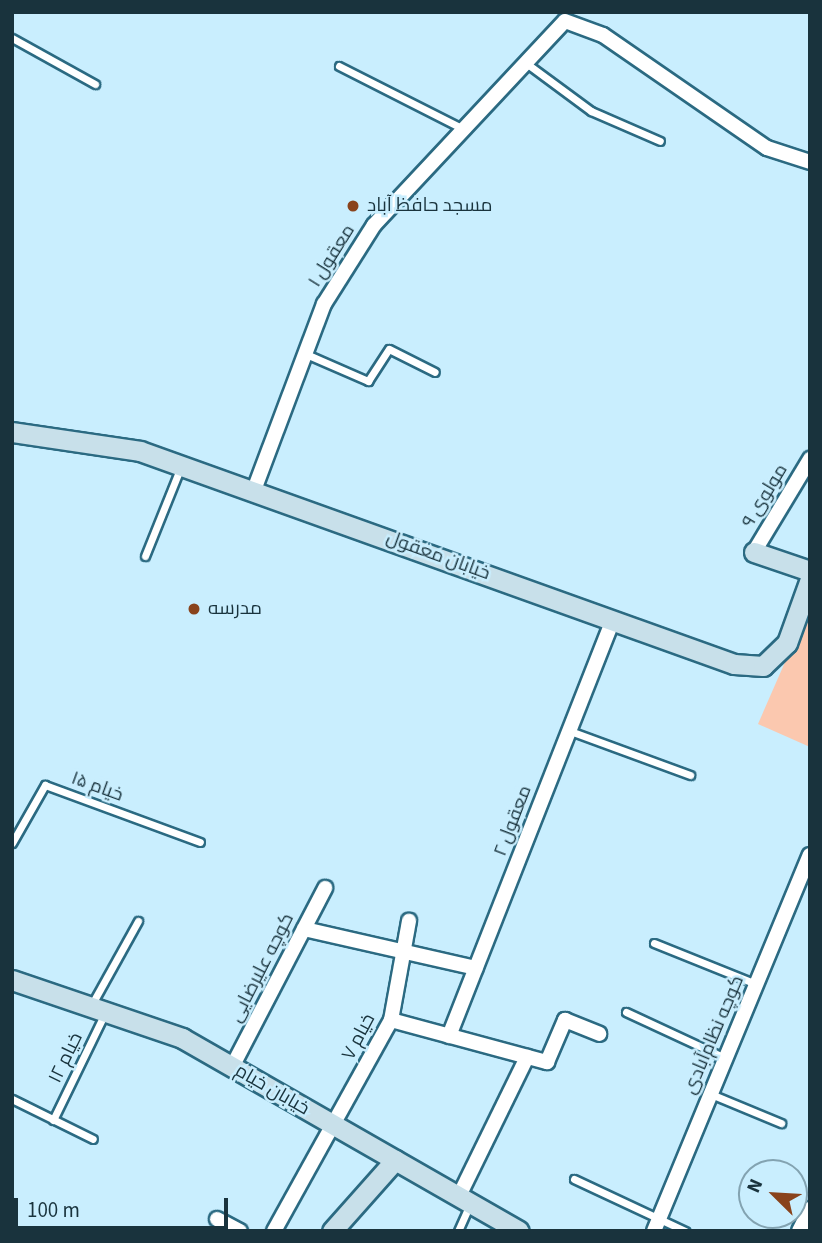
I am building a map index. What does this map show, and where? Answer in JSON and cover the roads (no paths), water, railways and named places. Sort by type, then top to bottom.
[{"type":"street","name":"معقول ۱","points":[[254,490],[324,304],[374,226],[461,128],[565,21],[603,35],[767,148],[810,162]]},
{"type":"street","name":"خیابان معقول","points":[[12,432],[139,451],[734,663],[763,666],[787,643],[810,579]]},
{"type":"street","name":"مولوی ۹","points":[[754,552],[810,459]]},
{"type":"street","points":[[754,552],[810,571]]},
{"type":"street","name":"معقول ۲","points":[[449,1036],[613,620]]},
{"type":"street","name":"کوچه نظام‌آبادی","points":[[656,1225],[810,855]]},
{"type":"street","name":"کوچه علیرضایی","points":[[232,1067],[325,888]]},
{"type":"street","name":"خیام ۷","points":[[274,1231],[391,1020],[409,921]]},
{"type":"street","points":[[304,929],[476,968]]},
{"type":"street","name":"خیابان خیام","points":[[12,980],[99,1007],[182,1038],[465,1200],[509,1228]]},
{"type":"street","points":[[391,1020],[547,1062],[565,1020],[599,1034]]},
{"type":"street","points":[[465,1200],[527,1057]]},
{"type":"street","points":[[332,1231],[395,1160]]},
{"type":"street","points":[[799,1231],[810,1209]]},
{"type":"street","points":[[217,1219],[240,1231]]},
{"type":"lane","points":[[12,38],[95,84]]},
{"type":"lane","points":[[525,62],[592,111],[660,141]]},
{"type":"lane","points":[[339,66],[461,128]]},
{"type":"lane","points":[[306,354],[368,381],[389,349],[435,372]]},
{"type":"lane","points":[[145,556],[182,465]]},
{"type":"lane","points":[[569,730],[690,775]]},
{"type":"lane","name":"خیام ۱۵","points":[[12,844],[45,785],[200,842]]},
{"type":"lane","name":"خیام ۱۲","points":[[53,1119],[138,920]]},
{"type":"lane","points":[[654,943],[756,984]]},
{"type":"lane","points":[[626,1012],[726,1058]]},
{"type":"lane","points":[[711,1093],[781,1123]]},
{"type":"lane","points":[[12,1099],[93,1139]]},
{"type":"lane","points":[[574,1179],[656,1225],[685,1231]]},
{"type":"lane","points":[[458,1231],[465,1200]]},
{"type":"place","name":"مسجد حافظ آباد","points":[[353,206]]},
{"type":"place","name":"مدرسه","points":[[194,609]]}]
